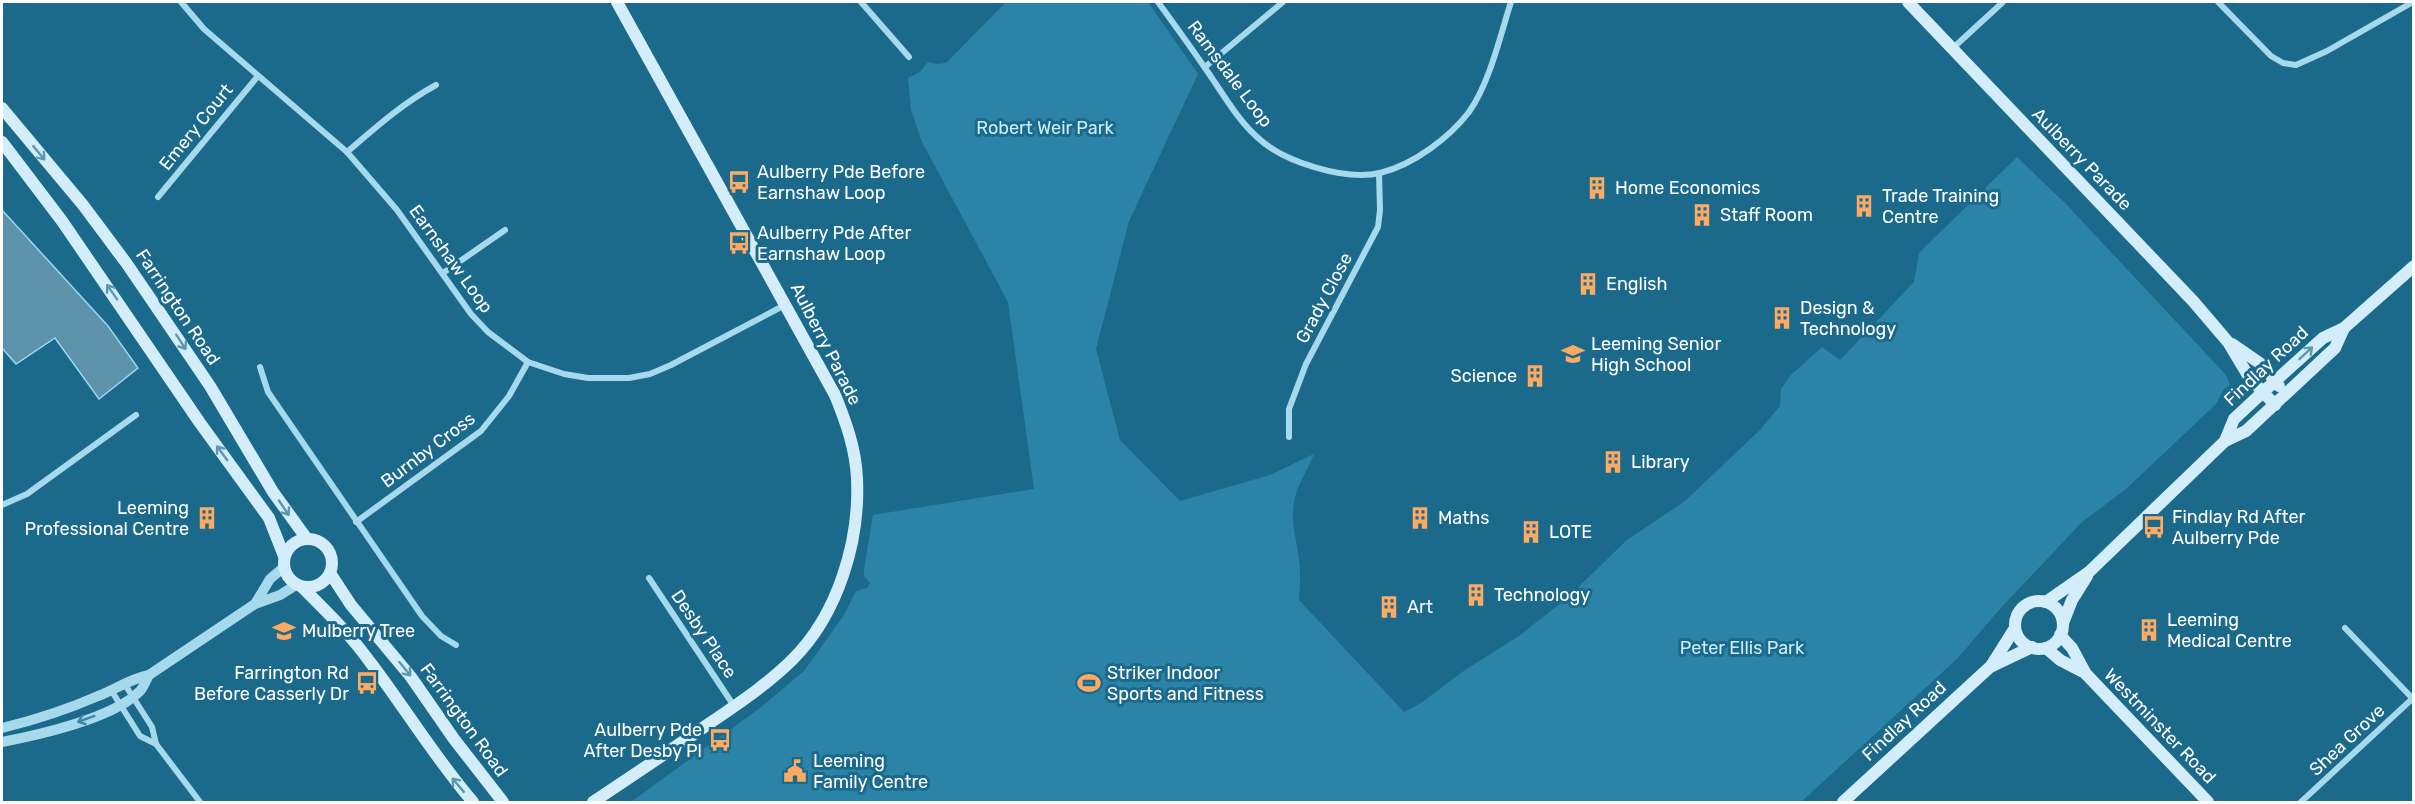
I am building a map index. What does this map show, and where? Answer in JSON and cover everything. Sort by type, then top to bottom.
[{"type":"main road","name":"Aulberry Parade","points":[[593,802],[735,706],[785,667],[810,638],[826,613],[844,574],[856,519],[855,458],[844,417],[835,395],[617,2]]},
{"type":"main road","name":"Aulberry Parade","points":[[1908,2],[2193,301],[2228,342],[2249,377],[2275,405]]},
{"type":"main road","name":"Farrington Road","points":[[2,108],[83,205],[127,264],[210,386],[273,492],[307,539]]},
{"type":"main road","points":[[2,142],[62,221],[200,423],[269,518],[290,580],[335,618],[370,661],[443,767],[473,802]]},
{"type":"main road","name":"Findlay Road","points":[[2225,441],[2234,419],[2263,392],[2323,338],[2343,328],[2414,266]]},
{"type":"main road","name":"Findlay Road","points":[[2046,602],[2089,572],[2225,441],[2246,431],[2275,405],[2335,348],[2343,328]]},
{"type":"main road","name":"Aulberry Parade","points":[[2228,342],[2261,364],[2286,394]]},
{"type":"main road","points":[[284,562],[293,544],[307,539],[322,544],[328,550],[332,557],[330,573],[322,584],[315,587],[299,586]]},
{"type":"main road","name":"Findlay Road","points":[[2062,629],[2072,600],[2089,572]]},
{"type":"main road","name":"Farrington Road","points":[[330,573],[351,605],[411,677],[454,739],[503,802]]},
{"type":"main road","points":[[2038,601],[2046,602],[2058,610],[2062,629],[2057,641],[2046,648],[2032,647],[2021,640],[2015,628],[2016,620],[2024,606],[2038,601]]},
{"type":"main road","name":"Findlay Road","points":[[1843,802],[1990,666],[2015,628]]},
{"type":"main road","name":"Westminster Road","points":[[2062,629],[2086,674],[2208,802]]},
{"type":"main road","name":"Findlay Road","points":[[1990,666],[2032,647]]},
{"type":"main road","name":"Westminster Road","points":[[2046,648],[2060,660],[2086,674]]},
{"type":"street","name":"Earnshaw Loop","points":[[181,2],[204,29],[347,152],[398,210],[471,314],[488,332],[528,362],[564,374],[588,378],[629,378],[650,374],[672,365],[786,304]]},
{"type":"street","points":[[861,2],[909,57]]},
{"type":"street","name":"Ramsdale Loop","points":[[1158,2],[1244,124],[1258,139],[1276,151],[1313,167],[1355,174],[1378,174],[1395,168],[1433,146],[1452,131],[1481,92],[1511,2]]},
{"type":"street","points":[[1205,67],[1283,2]]},
{"type":"street","points":[[1953,48],[2002,2]]},
{"type":"street","points":[[2218,2],[2271,56],[2283,63],[2296,65],[2320,55],[2413,2]]},
{"type":"street","name":"Emery Court","points":[[158,197],[258,76]]},
{"type":"street","points":[[347,152],[391,114],[436,85]]},
{"type":"street","name":"Grady Close","points":[[1289,436],[1289,409],[1306,364],[1378,226],[1380,210],[1378,174]]},
{"type":"street","points":[[443,273],[506,230]]},
{"type":"street","name":"Burnby Cross","points":[[356,522],[481,431],[509,396],[528,362]]},
{"type":"street","points":[[260,367],[268,392],[422,616],[441,636],[456,645]]},
{"type":"street","points":[[2,505],[27,494],[136,415]]},
{"type":"street","points":[[255,604],[270,579],[284,562]]},
{"type":"street","name":"Desby Place","points":[[649,578],[735,706]]},
{"type":"street","points":[[2,728],[53,715],[124,683],[149,675],[255,604],[299,586]]},
{"type":"street","name":"Shea Grove","points":[[2301,802],[2413,700],[2345,628]]},
{"type":"street","points":[[2,741],[52,731],[119,705],[140,691],[149,675]]},
{"type":"street","points":[[124,683],[152,727],[156,744],[200,802]]},
{"type":"street","points":[[111,690],[140,736],[156,744]]},
{"type":"green space","points":[[1006,2],[1148,2],[1198,74],[1129,221],[1096,349],[1120,440],[1180,501],[1270,475],[1314,454],[1295,497],[1293,512],[1300,565],[1299,600],[1404,712],[1421,703],[1465,670],[1519,636],[1566,599],[1627,540],[1685,501],[1760,430],[1780,406],[1781,389],[1791,375],[1822,347],[1840,360],[1914,282],[1919,253],[2017,157],[2066,204],[2226,375],[2230,385],[2224,389],[2216,404],[2126,489],[2082,522],[1998,611],[1958,658],[1801,802],[631,802],[760,708],[804,671],[844,615],[856,591],[867,588],[870,583],[864,576],[864,569],[873,515],[1034,489],[1008,302],[922,142],[911,110],[908,78],[920,72],[928,62],[946,63]]},
{"type":"shaded area","points":[[2,210],[108,326],[138,368],[99,399],[55,338],[16,364],[2,348]]},
{"type":"place","name":"Aulberry Pde Before Earnshaw Loop","points":[[739,182]]},
{"type":"place","name":"Home Economics","points":[[1597,188]]},
{"type":"place","name":"Trade Training Centre","points":[[1864,206]]},
{"type":"place","name":"Staff Room","points":[[1702,215]]},
{"type":"place","name":"Aulberry Pde After Earnshaw Loop","points":[[739,243]]},
{"type":"place","name":"English","points":[[1588,284]]},
{"type":"place","name":"Design & Technology","points":[[1782,318]]},
{"type":"place","name":"Leeming Senior High School","points":[[1573,354]]},
{"type":"place","name":"Science","points":[[1535,376]]},
{"type":"place","name":"Library","points":[[1613,462]]},
{"type":"place","name":"Leeming Professional Centre","points":[[207,518]]},
{"type":"place","name":"Maths","points":[[1420,518]]},
{"type":"place","name":"Findlay Rd After Aulberry Pde","points":[[2154,527]]},
{"type":"place","name":"LOTE","points":[[1531,532]]},
{"type":"place","name":"Technology","points":[[1476,595]]},
{"type":"place","name":"Art","points":[[1389,607]]},
{"type":"place","name":"Leeming Medical Centre","points":[[2149,630]]},
{"type":"place","name":"Mulberry Tree","points":[[284,631]]},
{"type":"place","name":"Farrington Rd Before Casserly Dr","points":[[367,683]]},
{"type":"place","name":"Striker Indoor Sports and Fitness","points":[[1089,683]]},
{"type":"place","name":"Aulberry Pde After Desby Pl","points":[[720,740]]},
{"type":"place","name":"Leeming Family Centre","points":[[795,771]]},
{"type":"park label","name":"Robert Weir Park","points":[[1045,128]]},
{"type":"park label","name":"Peter Ellis Park","points":[[1742,648]]}]
